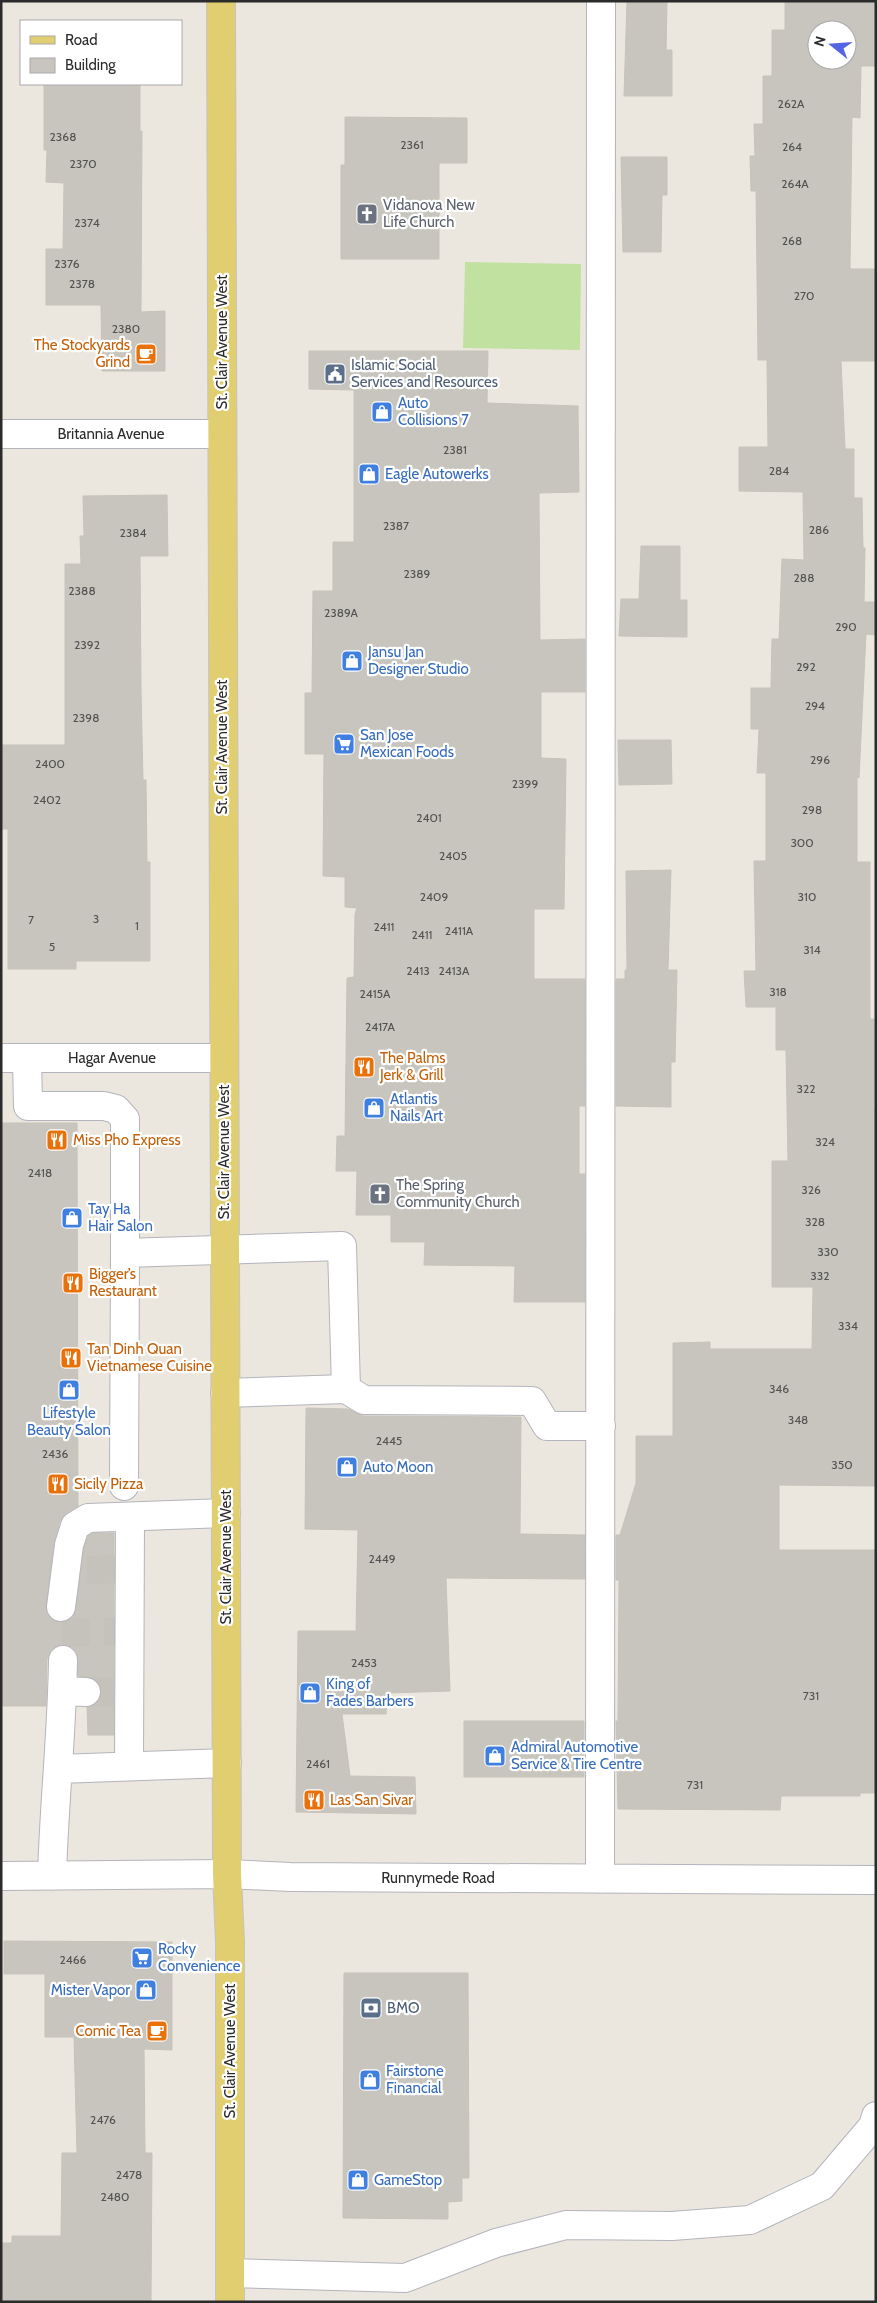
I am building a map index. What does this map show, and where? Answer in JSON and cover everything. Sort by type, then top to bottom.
[{"type":"main road","name":"St. Clair Avenue West","points":[[221,1],[223,1058],[227,1874],[230,1943],[230,2302]]},
{"type":"street","points":[[600,1879],[601,1]]},
{"type":"street","name":"Britannia Avenue","points":[[1,434],[222,434]]},
{"type":"street","points":[[14,1058],[28,1106],[104,1106],[116,1109],[125,1119],[124,1486]]},
{"type":"street","name":"Hagar Avenue","points":[[14,1058],[223,1058]]},
{"type":"street","points":[[125,1253],[342,1246],[346,1389]]},
{"type":"street","points":[[225,1393],[346,1389],[364,1400],[532,1401],[547,1426],[601,1426]]},
{"type":"street","points":[[61,1606],[76,1571],[69,1545],[75,1526],[88,1518],[226,1513]]},
{"type":"street","points":[[129,1766],[125,1692],[126,1569],[130,1517]]},
{"type":"street","points":[[52,1876],[58,1769],[74,1691],[63,1660]]},
{"type":"street","points":[[58,1769],[227,1763]]},
{"type":"street","name":"Runnymede Road","points":[[1,1876],[227,1874],[299,1877],[876,1880]]},
{"type":"street","points":[[230,2273],[405,2278],[496,2243],[566,2225],[672,2226],[750,2220],[822,2186],[873,2126],[876,2116]]},
{"type":"green space","points":[[465,262],[581,264],[580,350],[463,348]]},
{"type":"building","points":[[627,1],[667,1],[666,50],[672,50],[672,96],[624,96]]},
{"type":"building","points":[[785,1],[875,1],[876,66],[861,66],[860,118],[852,117],[850,269],[876,269],[876,361],[841,361],[845,449],[854,449],[854,498],[862,498],[863,548],[865,548],[864,602],[876,602],[876,635],[866,634],[859,778],[857,777],[857,862],[870,862],[870,1019],[874,1019],[874,1110],[876,1110],[876,1486],[779,1485],[779,1550],[876,1550],[876,1793],[860,1793],[860,1796],[781,1796],[780,1810],[618,1809],[616,1721],[618,1721],[619,1580],[616,1580],[616,1535],[620,1535],[636,1483],[636,1436],[673,1436],[673,1343],[710,1342],[710,1349],[812,1349],[813,1287],[772,1287],[772,1161],[788,1161],[786,1050],[776,1050],[776,1007],[746,1007],[744,971],[756,971],[754,861],[766,861],[766,773],[757,773],[759,729],[751,729],[751,688],[771,688],[772,639],[779,639],[782,559],[804,560],[803,492],[739,491],[739,447],[768,447],[767,360],[758,360],[756,191],[751,191],[750,156],[755,156],[754,124],[763,124],[763,76],[772,76],[772,30],[785,30]]},
{"type":"building","points":[[44,85],[140,85],[140,131],[142,131],[141,312],[165,311],[165,371],[102,371],[101,305],[46,305],[46,249],[63,249],[64,183],[46,182],[47,150],[44,150]]},
{"type":"building","points":[[345,117],[467,118],[467,163],[439,163],[439,259],[341,259],[341,165],[345,165]]},
{"type":"building","points":[[621,157],[667,157],[667,195],[662,195],[661,252],[623,252]]},
{"type":"building","points":[[309,351],[488,351],[487,403],[578,406],[579,492],[539,493],[540,640],[585,639],[585,692],[541,692],[541,758],[566,759],[564,909],[534,909],[534,979],[585,979],[585,1106],[579,1106],[579,1174],[585,1174],[585,1302],[514,1302],[515,1266],[424,1265],[425,1242],[391,1242],[391,1215],[356,1215],[357,1171],[336,1171],[337,1136],[345,1136],[347,978],[354,977],[355,914],[357,908],[345,907],[345,877],[323,876],[324,754],[305,754],[305,693],[312,693],[313,591],[333,591],[333,542],[354,542],[354,390],[309,389]]},
{"type":"building","points":[[167,495],[168,556],[140,556],[143,780],[146,780],[147,862],[150,862],[150,961],[76,961],[76,969],[8,969],[8,829],[1,829],[1,745],[65,745],[65,564],[81,564],[80,536],[84,536],[83,496]]},
{"type":"building","points":[[641,546],[680,546],[680,600],[687,600],[687,637],[619,636],[621,599],[639,599]]},
{"type":"building","points":[[618,740],[671,740],[672,784],[619,785]]},
{"type":"building","points":[[671,870],[668,970],[677,970],[675,1062],[671,1062],[671,1107],[616,1106],[616,979],[625,979],[625,970],[627,970],[626,871]]},
{"type":"building","points":[[1,1123],[77,1123],[78,1506],[67,1513],[60,1521],[54,1543],[46,1605],[47,1613],[51,1619],[67,1622],[73,1617],[76,1609],[84,1548],[88,1536],[93,1533],[114,1533],[114,1735],[88,1735],[87,1707],[94,1706],[99,1700],[102,1693],[100,1685],[94,1679],[78,1676],[77,1653],[72,1647],[64,1644],[50,1651],[47,1659],[46,1706],[1,1706]]},
{"type":"building","points":[[306,1408],[348,1409],[364,1416],[521,1417],[520,1534],[585,1535],[585,1579],[446,1578],[450,1691],[387,1693],[386,1714],[342,1714],[350,1776],[415,1777],[416,1814],[296,1812],[298,1631],[356,1631],[358,1530],[305,1529]]},
{"type":"building","points":[[464,1721],[584,1721],[584,1777],[464,1777]]},
{"type":"building","points":[[4,1941],[172,1942],[172,2050],[144,2049],[145,2153],[152,2153],[151,2302],[1,2301],[1,2243],[12,2243],[12,2236],[61,2236],[62,2153],[77,2153],[74,2037],[45,2037],[45,1974],[4,1974]]},
{"type":"building","points":[[344,1973],[468,1973],[469,2178],[462,2178],[462,2201],[448,2202],[448,2219],[343,2218]]},
{"type":"tunnel","points":[[87,1570],[123,1569]]},
{"type":"tunnel","points":[[62,1633],[122,1631]]},
{"type":"tunnel","points":[[86,1692],[121,1692]]},
{"type":"place","name":"Vidanova New Life Church","points":[[367,214]]},
{"type":"place","name":"The Stockyards Grind","points":[[146,354]]},
{"type":"place","name":"Islamic Social Services and Resources","points":[[335,374]]},
{"type":"place","name":"Auto Collisions 7","points":[[382,412]]},
{"type":"place","name":"Eagle Autowerks","points":[[369,474]]},
{"type":"place","name":"Jansu Jan Designer Studio","points":[[352,661]]},
{"type":"place","name":"San Jose Mexican Foods","points":[[344,744]]},
{"type":"place","name":"The Palms Jerk & Grill","points":[[364,1067]]},
{"type":"place","name":"Atlantis Nails Art","points":[[374,1108]]},
{"type":"place","name":"Miss Pho Express","points":[[57,1140]]},
{"type":"place","name":"The Spring Community Church","points":[[380,1194]]},
{"type":"place","name":"Tay Ha Hair Salon","points":[[72,1218]]},
{"type":"place","name":"Bigger’s Restaurant","points":[[73,1283]]},
{"type":"place","name":"Tan Dinh Quan Vietnamese Cuisine","points":[[71,1358]]},
{"type":"place","name":"Lifestyle Beauty Salon","points":[[69,1390]]},
{"type":"place","name":"Auto Moon","points":[[347,1467]]},
{"type":"place","name":"Sicily Pizza","points":[[58,1484]]},
{"type":"place","name":"King of Fades Barbers","points":[[310,1693]]},
{"type":"place","name":"Admiral Automotive Service & Tire Centre","points":[[495,1756]]},
{"type":"place","name":"Las San Sivar","points":[[314,1800]]},
{"type":"place","name":"Rocky Convenience","points":[[142,1958]]},
{"type":"place","name":"Mister Vapor","points":[[146,1990]]},
{"type":"place","name":"BMO","points":[[371,2008]]},
{"type":"place","name":"Comic Tea","points":[[157,2031]]},
{"type":"place","name":"Fairstone Financial","points":[[370,2080]]},
{"type":"place","name":"GameStop","points":[[358,2180]]}]
